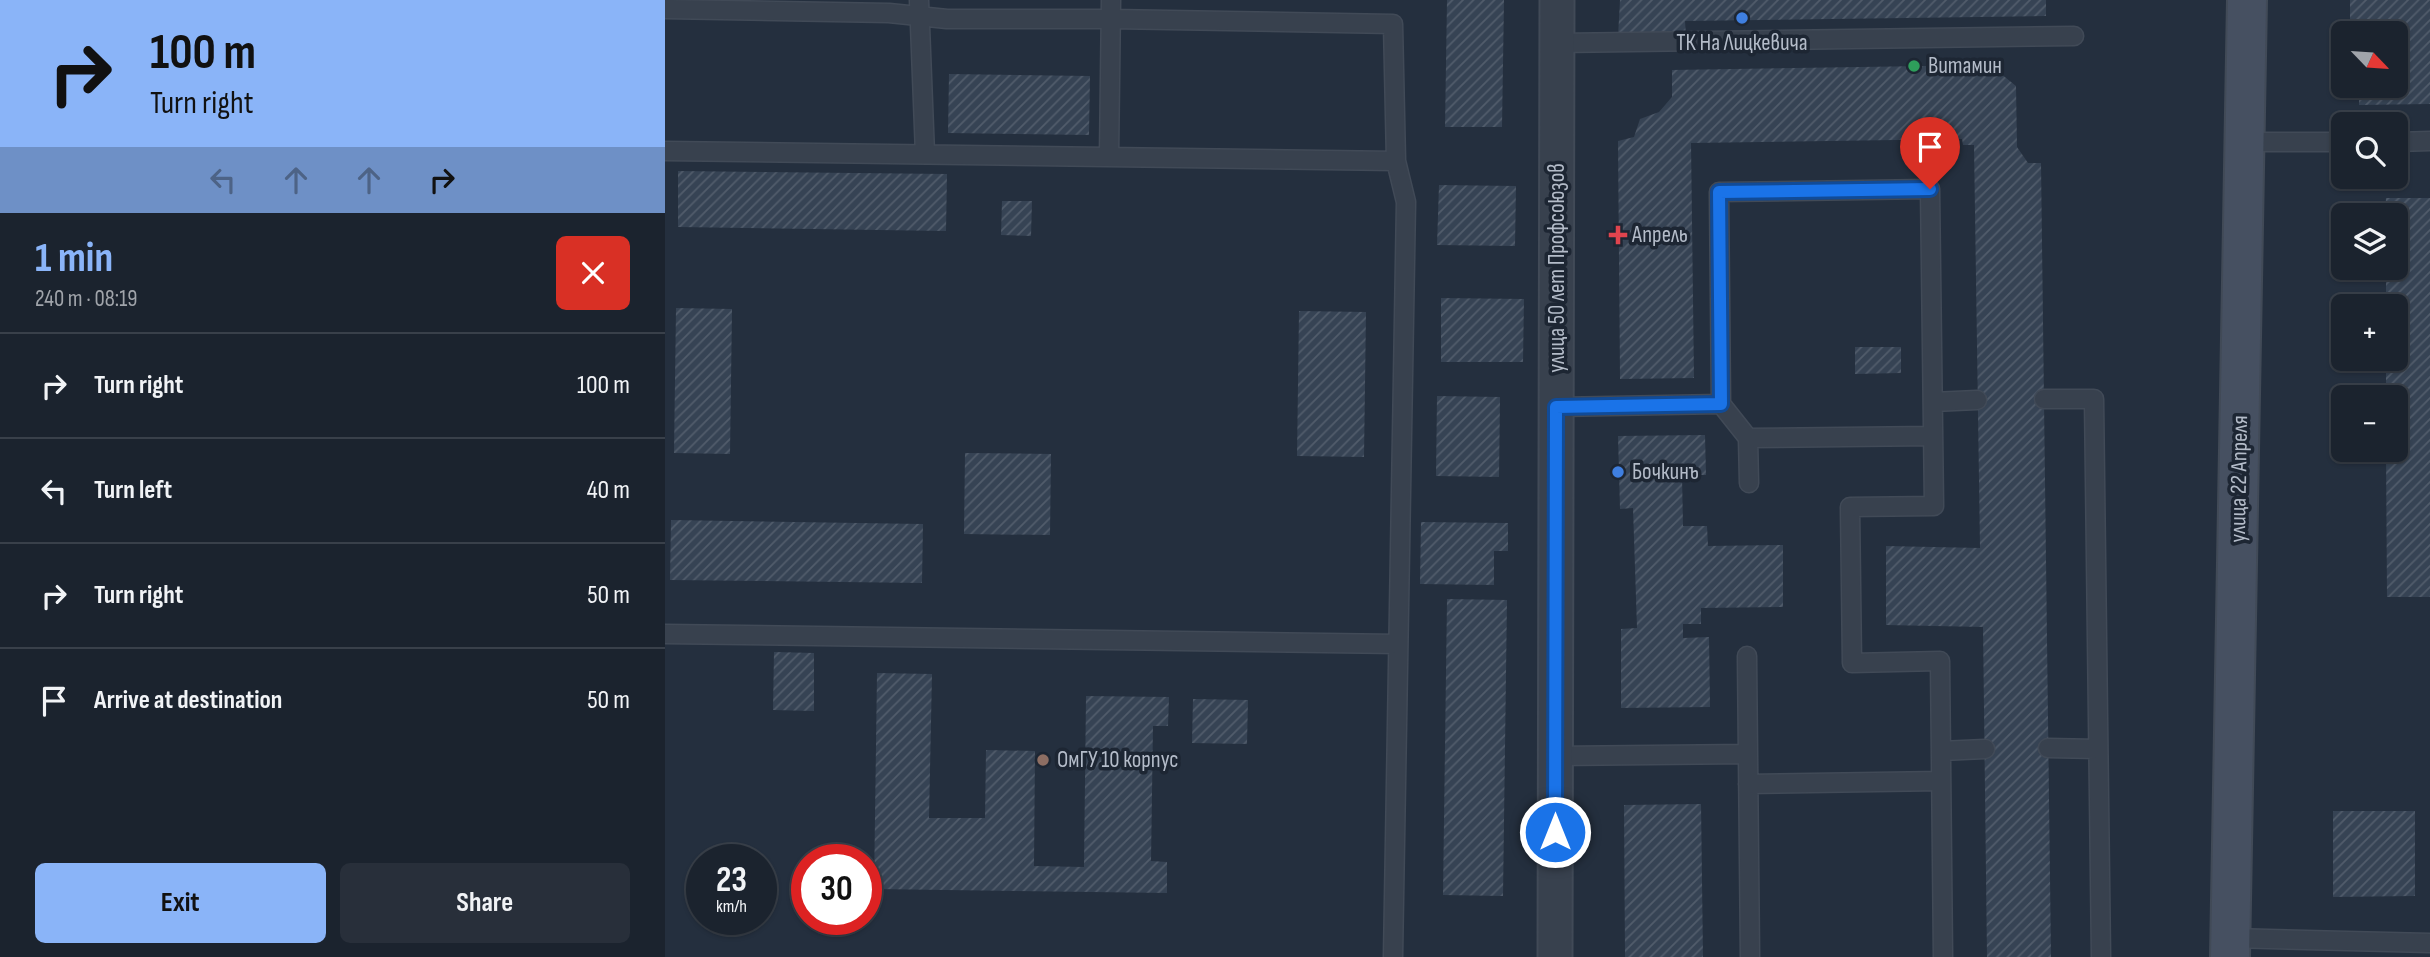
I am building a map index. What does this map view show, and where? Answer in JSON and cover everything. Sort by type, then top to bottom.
[{"type":"main road","name":"улица 22 Апреля","points":[[2230,948],[2248,0]]},
{"type":"street","name":"улица 50 лет Профсоюзов","points":[[1555,957],[1557,0]]},
{"type":"lane","points":[[1109,157],[1111,0]]},
{"type":"lane","points":[[665,9],[888,13],[920,9],[1111,19],[1393,24],[1396,161],[1406,202],[1393,957]]},
{"type":"lane","points":[[920,9],[925,154]]},
{"type":"lane","points":[[1558,43],[2074,36]]},
{"type":"lane","points":[[2408,142],[2430,141]]},
{"type":"lane","points":[[2245,142],[2331,142]]},
{"type":"lane","points":[[665,151],[1396,161]]},
{"type":"lane","points":[[1749,483],[1748,438],[1721,404],[1719,192],[1930,189],[1934,506],[1850,508],[1852,663],[1940,662],[1944,957]]},
{"type":"lane","points":[[2044,400],[2094,399],[2101,957]]},
{"type":"lane","points":[[1933,402],[1977,400]]},
{"type":"lane","points":[[1556,407],[1721,404]]},
{"type":"lane","points":[[1748,438],[1933,436]]},
{"type":"lane","points":[[665,634],[1398,643]]},
{"type":"lane","points":[[1747,656],[1750,957]]},
{"type":"lane","points":[[2048,748],[2098,749]]},
{"type":"lane","points":[[1941,751],[1985,749]]},
{"type":"lane","points":[[1555,757],[1748,754]]},
{"type":"lane","points":[[1748,784],[1941,781]]},
{"type":"lane","points":[[2230,948],[2430,943]]},
{"type":"building","points":[[1447,0],[1504,0],[1502,127],[1445,127]]},
{"type":"building","name":"ТК На Лицкевича","points":[[1620,0],[2046,0],[2046,16],[1685,21],[1686,36],[1618,37]]},
{"type":"building","points":[[2350,0],[2430,0],[2430,104],[2359,105],[2359,98],[2408,98],[2408,21],[2350,21]]},
{"type":"building","points":[[1990,65],[2016,86],[2017,147],[2028,163],[2041,163],[2051,957],[1987,957],[1983,627],[1886,625],[1886,546],[1980,548],[1974,145],[1963,145],[1962,139],[1691,143],[1694,378],[1620,379],[1618,141],[1634,137],[1640,119],[1659,112],[1672,97],[1672,70]]},
{"type":"building","points":[[949,74],[1090,76],[1089,135],[948,133]]},
{"type":"building","points":[[678,171],[947,174],[946,231],[678,227]]},
{"type":"building","points":[[1439,185],[1516,186],[1515,246],[1437,245]]},
{"type":"building","points":[[2386,198],[2430,198],[2430,597],[2387,597],[2386,462],[2408,462],[2408,385],[2386,385],[2386,371],[2408,371],[2408,294],[2386,294],[2386,280],[2408,280],[2408,203],[2386,203]]},
{"type":"building","points":[[1002,201],[1032,201],[1031,236],[1001,235]]},
{"type":"building","points":[[1441,298],[1524,299],[1523,362],[1441,362]]},
{"type":"building","points":[[676,308],[732,309],[730,454],[674,453]]},
{"type":"building","points":[[1299,311],[1366,312],[1364,457],[1297,456]]},
{"type":"building","points":[[1855,347],[1901,347],[1901,373],[1855,374]]},
{"type":"building","points":[[1437,396],[1500,397],[1499,477],[1436,476]]},
{"type":"building","points":[[1705,435],[1706,475],[1682,475],[1683,526],[1707,526],[1708,546],[1783,545],[1783,607],[1701,608],[1701,624],[1683,624],[1683,638],[1709,637],[1710,707],[1621,708],[1621,629],[1637,628],[1633,508],[1620,509],[1618,436]]},
{"type":"building","points":[[965,453],[1051,454],[1050,535],[964,534]]},
{"type":"building","points":[[671,520],[923,524],[922,583],[670,580]]},
{"type":"building","points":[[1421,522],[1508,523],[1508,551],[1494,551],[1494,585],[1420,584]]},
{"type":"building","points":[[1447,599],[1507,600],[1503,896],[1443,895]]},
{"type":"building","points":[[774,652],[814,653],[814,711],[773,710]]},
{"type":"building","points":[[877,673],[932,674],[929,818],[985,818],[986,750],[1035,751],[1034,866],[1084,867],[1086,696],[1169,697],[1168,726],[1153,726],[1151,861],[1167,862],[1167,893],[882,889],[882,844],[875,844]]},
{"type":"building","points":[[1193,699],[1248,700],[1247,744],[1192,743]]},
{"type":"building","points":[[1701,804],[1703,957],[1625,957],[1624,805]]},
{"type":"building","points":[[2333,811],[2415,811],[2415,896],[2333,897]]},
{"type":"place","name":"ТК На Лицкевича","points":[[1742,18]]},
{"type":"place","name":"Витамин","points":[[1914,66]]},
{"type":"place","name":"Апрель","points":[[1618,235]]},
{"type":"place","name":"Бочкинъ","points":[[1618,472]]},
{"type":"place","name":"ОмГУ 10 корпус","points":[[1043,760]]},
{"type":"route","points":[[1555,832],[1556,407],[1721,404],[1719,192],[1930,189]]}]
